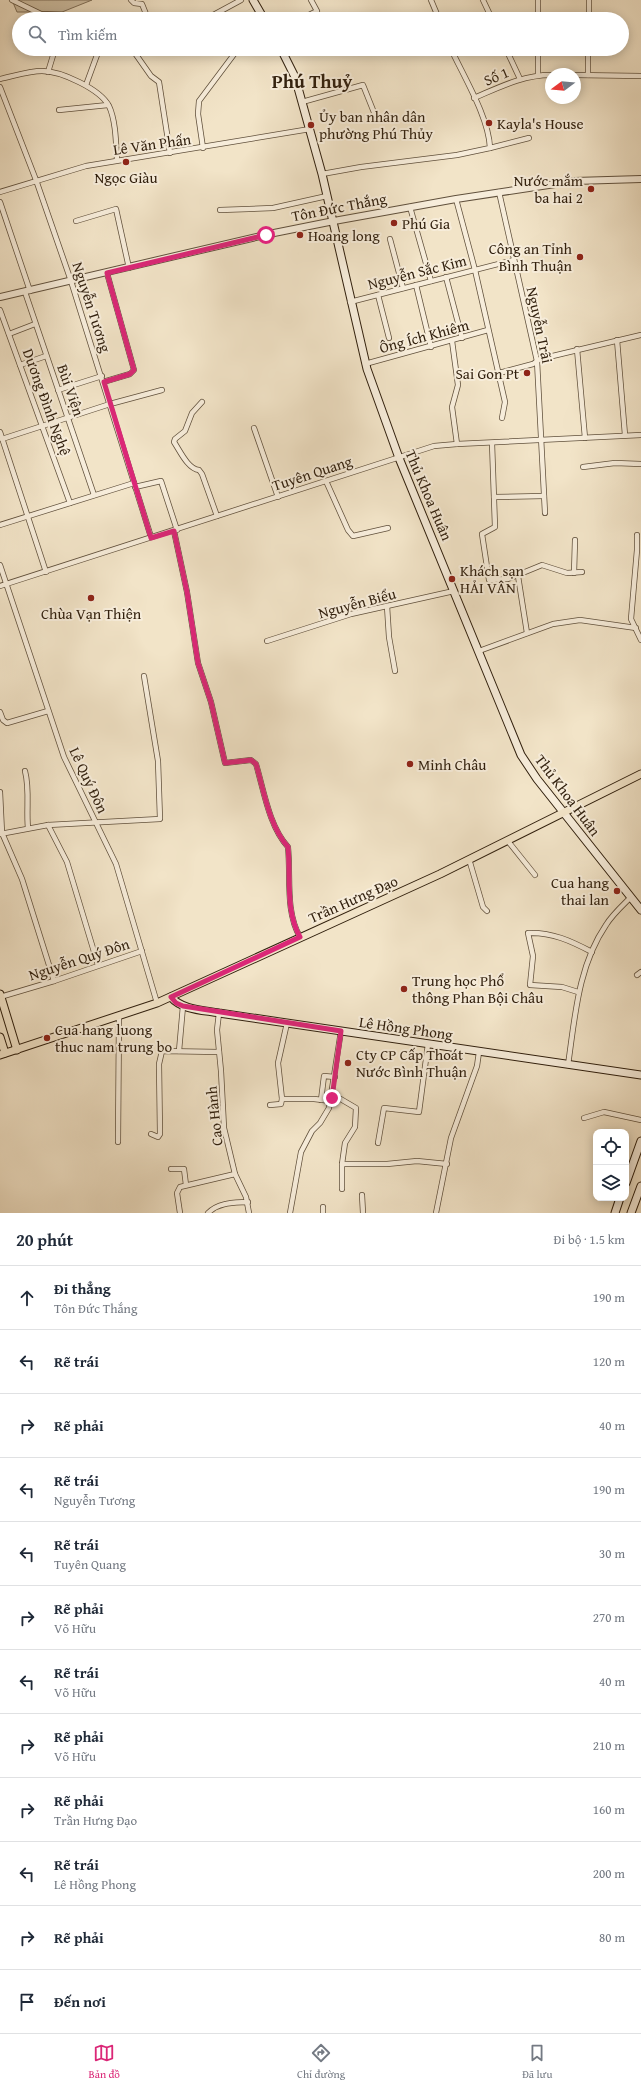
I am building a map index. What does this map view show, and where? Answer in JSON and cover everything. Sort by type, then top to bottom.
[{"type":"main road","points":[[253,0],[260,12]]},
{"type":"main road","name":"Thủ Khoa Huân","points":[[284,56],[294,77],[302,102],[328,196],[350,302],[365,364],[399,458],[455,591],[521,755],[537,779],[641,910]]},
{"type":"main road","name":"Trần Hưng Đạo","points":[[2,1054],[119,1016],[171,997],[469,859],[641,774]]},
{"type":"main road","points":[[0,996],[17,1050]]},
{"type":"main road","name":"Lê Hồng Phong","points":[[171,997],[176,1003],[183,1006],[219,1013],[641,1075]]},
{"type":"main road","points":[[0,1037],[2,1054]]},
{"type":"main road","points":[[629,1175],[641,1141]]},
{"type":"main road","points":[[631,1213],[641,1186]]},
{"type":"main road","points":[[615,1213],[619,1201]]},
{"type":"street","points":[[12,0],[37,12]]},
{"type":"street","points":[[131,0],[134,3],[142,4],[145,12]]},
{"type":"street","points":[[219,12],[241,0]]},
{"type":"street","points":[[311,0],[317,12]]},
{"type":"street","points":[[431,0],[436,12]]},
{"type":"street","points":[[483,0],[489,12]]},
{"type":"street","points":[[538,0],[538,12]]},
{"type":"street","points":[[589,0],[589,12]]},
{"type":"street","points":[[48,72],[53,56]]},
{"type":"street","points":[[86,85],[97,56]]},
{"type":"street","points":[[137,56],[151,76],[159,82],[170,153]]},
{"type":"street","points":[[203,148],[198,104],[233,56]]},
{"type":"street","points":[[454,56],[474,98],[488,135],[490,148]]},
{"type":"street","points":[[509,56],[520,79]]},
{"type":"street","points":[[538,56],[538,75]]},
{"type":"street","points":[[588,56],[588,75]]},
{"type":"street","points":[[0,79],[37,72],[48,72],[86,85],[100,95],[108,105],[114,129],[117,160]]},
{"type":"street","name":"Số 1","points":[[474,98],[520,79],[545,75]]},
{"type":"street","points":[[581,75],[641,76]]},
{"type":"street","points":[[302,102],[363,85],[375,115]]},
{"type":"street","name":"Nguyễn Tương","points":[[0,87],[36,180],[71,281],[104,382],[151,538]]},
{"type":"street","points":[[59,110],[108,105]]},
{"type":"street","name":"Lê Văn Phấn","points":[[0,192],[86,166],[310,130]]},
{"type":"street","points":[[322,174],[361,167],[457,156],[529,138]]},
{"type":"street","name":"Tôn Đức Thắng","points":[[0,297],[266,235],[410,207],[575,181],[641,179]]},
{"type":"street","name":"Nguyễn Trãi","points":[[499,192],[537,361],[545,513]]},
{"type":"street","points":[[220,210],[273,208],[328,196]]},
{"type":"street","points":[[456,199],[476,270],[488,330],[506,405],[502,418]]},
{"type":"street","name":"Bùi Viện","points":[[0,202],[27,291],[35,324],[94,495]]},
{"type":"street","points":[[410,207],[431,281]]},
{"type":"street","points":[[76,221],[116,209],[129,268]]},
{"type":"street","points":[[390,239],[403,288]]},
{"type":"street","name":"Nguyễn Sắc Kim","points":[[350,302],[514,260]]},
{"type":"street","points":[[104,382],[130,374],[134,370],[107,273]]},
{"type":"street","points":[[446,277],[462,338]]},
{"type":"street","points":[[416,285],[432,347]]},
{"type":"street","points":[[378,295],[389,338]]},
{"type":"street","name":"Dương Đình Nghệ","points":[[0,310],[70,503]]},
{"type":"street","points":[[9,334],[35,324]]},
{"type":"street","name":"Ông Ích Khiêm","points":[[365,364],[432,347],[488,330]]},
{"type":"street","points":[[499,373],[533,364],[537,361],[577,349],[641,335]]},
{"type":"street","points":[[617,340],[624,435]]},
{"type":"street","points":[[452,341],[458,385],[452,407],[457,444]]},
{"type":"street","points":[[577,349],[585,438]]},
{"type":"street","points":[[20,365],[46,356]]},
{"type":"street","points":[[58,390],[102,376]]},
{"type":"street","points":[[2,439],[110,404],[162,390]]},
{"type":"street","points":[[202,402],[192,413],[187,428],[175,439],[174,442],[185,459],[195,470],[199,470],[202,474],[217,516]]},
{"type":"street","points":[[254,428],[278,497]]},
{"type":"street","points":[[0,432],[46,572]]},
{"type":"street","name":"Tuyên Quang","points":[[0,586],[399,458],[425,448],[457,444],[641,435]]},
{"type":"street","points":[[492,443],[495,527],[482,534],[489,580],[508,579],[542,565],[567,573],[582,572]]},
{"type":"street","points":[[583,466],[615,463],[641,464]]},
{"type":"street","points":[[0,525],[94,495],[135,485],[160,481],[175,530],[198,663],[211,702],[225,763],[251,760],[256,764],[274,822],[281,839],[288,847],[291,913],[293,925],[300,937]]},
{"type":"street","points":[[326,481],[348,530],[353,536],[388,528]]},
{"type":"street","points":[[494,497],[544,496]]},
{"type":"street","points":[[637,535],[631,619],[641,640]]},
{"type":"street","points":[[574,573],[575,540]]},
{"type":"street","name":"Lê Quý Đôn","points":[[0,565],[48,711],[72,777],[107,843],[116,864],[157,1003]]},
{"type":"street","points":[[518,576],[528,634]]},
{"type":"street","name":"Nguyễn Biểu","points":[[267,641],[351,614],[455,591]]},
{"type":"street","points":[[387,606],[389,637],[396,671]]},
{"type":"street","points":[[479,651],[553,624],[580,620],[636,628]]},
{"type":"street","points":[[1,834],[48,825],[94,821],[160,819],[158,761],[144,676]]},
{"type":"street","points":[[0,712],[3,720],[7,723],[48,711]]},
{"type":"street","points":[[25,771],[28,787],[28,828]]},
{"type":"street","points":[[0,792],[1,834],[22,879],[54,981]]},
{"type":"street","points":[[48,825],[67,862],[98,965]]},
{"type":"street","points":[[507,840],[535,875]]},
{"type":"street","points":[[469,859],[483,907],[487,911]]},
{"type":"street","points":[[568,1065],[578,992],[592,952],[606,924],[631,898]]},
{"type":"street","points":[[578,992],[562,987],[530,985],[533,956],[528,933],[548,934],[566,939],[592,952]]},
{"type":"street","name":"Nguyễn Quý Đôn","points":[[0,996],[54,981],[142,951]]},
{"type":"street","points":[[179,1051],[183,1006]]},
{"type":"street","name":"Cao Hành","points":[[219,1013],[217,1030],[224,1128],[235,1174],[248,1202],[249,1213]]},
{"type":"street","points":[[118,1142],[119,1016]]},
{"type":"street","points":[[270,1104],[281,1104],[282,1099],[278,1063],[287,1023]]},
{"type":"street","points":[[290,1213],[301,1152],[309,1136],[329,1108],[331,1101],[341,1031]]},
{"type":"street","points":[[378,1143],[384,1108],[419,1112],[428,1044]]},
{"type":"street","points":[[151,1134],[158,1137],[160,1134],[160,1053],[162,1051],[219,1052]]},
{"type":"street","points":[[436,1213],[451,1138],[477,1066],[479,1052]]},
{"type":"street","points":[[321,1100],[324,1076],[335,1077]]},
{"type":"street","points":[[332,1094],[342,1102],[356,1108],[355,1127],[345,1143],[342,1164],[342,1189]]},
{"type":"street","points":[[282,1099],[331,1101]]},
{"type":"street","points":[[584,1118],[604,1112],[641,1120]]},
{"type":"street","points":[[342,1164],[390,1164],[417,1161],[447,1164]]},
{"type":"street","points":[[171,1169],[184,1169],[186,1185]]},
{"type":"street","points":[[180,1213],[178,1189],[186,1185],[210,1181],[235,1174]]},
{"type":"street","points":[[362,1195],[363,1213]]},
{"type":"street","points":[[208,1213],[219,1206],[230,1203],[248,1202]]},
{"type":"street","points":[[323,1207],[323,1213]]},
{"type":"shaded area","points":[[12,0],[92,0],[62,12],[17,12]]},
{"type":"place","name":"Kayla's House","points":[[489,123]]},
{"type":"place","name":"Ủy ban nhân dân phường Phú Thủy","points":[[311,125]]},
{"type":"place","name":"Ngọc Giàu","points":[[126,162]]},
{"type":"place","name":"Nước mắm ba hai 2","points":[[591,189]]},
{"type":"place","name":"Phú Gia","points":[[394,223]]},
{"type":"place","name":"Hoang long","points":[[300,235]]},
{"type":"place","name":"Công an Tỉnh Bình Thuận","points":[[580,257]]},
{"type":"place","name":"Sai Gon Pt","points":[[527,373]]},
{"type":"place","name":"Khách sạn HẢI VÂN","points":[[452,579]]},
{"type":"place","name":"Chùa Vạn Thiện","points":[[91,598]]},
{"type":"place","name":"Minh Châu","points":[[410,764]]},
{"type":"place","name":"Cua hang thai lan","points":[[617,891]]},
{"type":"place","name":"Trung học Phổ thông Phan Bội Châu","points":[[404,989]]},
{"type":"place","name":"Cua hang luong thuc nam trung bo","points":[[47,1038]]},
{"type":"place","name":"Cty CP Cấp Thoát Nước Bình Thuận","points":[[348,1063]]},
{"type":"district","name":"Phú Thuỷ","points":[[312,81]]},
{"type":"route","points":[[266,235],[107,273],[134,370],[130,374],[104,382],[151,538],[174,531],[183,570],[198,663],[211,702],[225,763],[251,760],[256,764],[274,822],[281,839],[288,847],[291,913],[293,925],[300,937],[171,997],[176,1003],[183,1006],[219,1013],[341,1031],[332,1098]]}]
